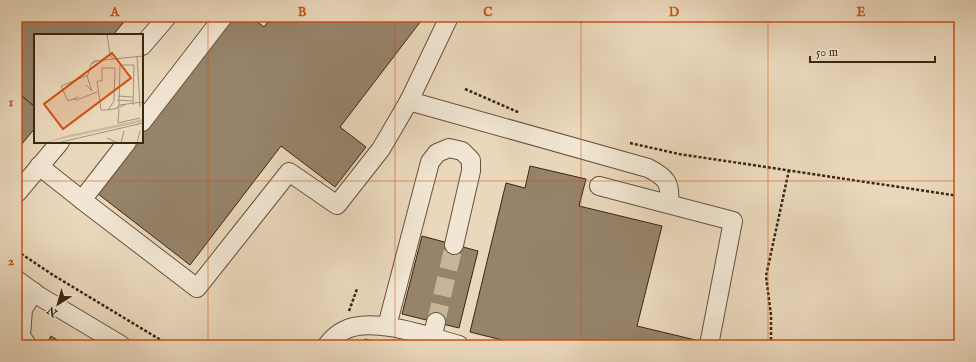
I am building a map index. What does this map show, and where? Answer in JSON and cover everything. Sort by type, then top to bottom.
[{"type":"street","points":[[143,45],[167,17]]},
{"type":"street","points":[[143,121],[223,17]]},
{"type":"street","points":[[39,166],[197,288],[289,172],[337,205],[381,149],[409,101],[449,17]]},
{"type":"street","points":[[409,101],[648,168],[661,175],[668,184],[670,194],[669,203]]},
{"type":"street","points":[[17,193],[59,143]]},
{"type":"street","points":[[82,200],[126,143]]},
{"type":"street","points":[[387,326],[430,162],[437,152],[449,148],[462,151],[471,160],[471,171],[454,245]]},
{"type":"street","points":[[599,186],[734,221],[708,345]]},
{"type":"street","points":[[17,280],[121,345]]},
{"type":"street","points":[[27,345],[21,336],[23,309],[34,292]]},
{"type":"street","points":[[327,345],[342,331],[356,326],[370,324],[434,330],[460,345]]},
{"type":"path","points":[[465,89],[523,114]]},
{"type":"path","points":[[628,143],[679,154],[959,196]]},
{"type":"path","points":[[771,345],[771,316],[766,276],[790,170]]},
{"type":"path","points":[[17,251],[53,275],[169,345]]},
{"type":"building","points":[[17,17],[128,17],[114,34],[34,34],[34,106],[17,92]]},
{"type":"building","points":[[135,17],[145,17],[141,22]]},
{"type":"building","points":[[226,17],[251,17],[264,27],[272,17],[424,17],[340,127],[366,147],[335,187],[281,146],[190,265],[93,190],[129,143],[143,143],[143,125]]},
{"type":"building","points":[[17,92],[34,106],[34,129],[17,150]]},
{"type":"building","points":[[530,166],[586,179],[579,206],[662,226],[637,326],[704,342],[704,345],[522,345],[470,332],[506,183],[525,188]]},
{"type":"building","points":[[422,236],[478,251],[459,328],[402,314]]},
{"type":"building","points":[[51,336],[59,341],[56,345],[46,345]]},
{"type":"building","points":[[365,339],[380,343],[379,345],[363,345]]},
{"type":"tunnel","points":[[436,322],[454,245]]}]
